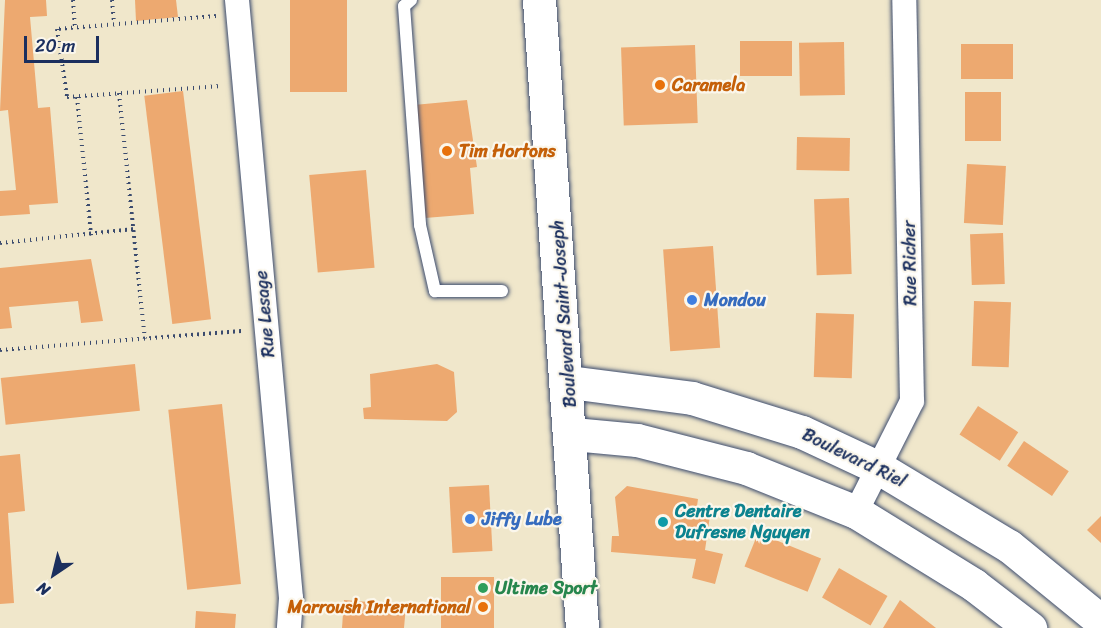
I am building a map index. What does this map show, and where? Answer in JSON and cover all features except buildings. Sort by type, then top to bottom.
[{"type":"street","name":"Rue Lesage","points":[[237,0],[291,588],[289,628]]},
{"type":"street","name":"Boulevard Saint-Joseph","points":[[539,0],[573,434],[582,628]]},
{"type":"street","name":"Rue Richer","points":[[856,512],[907,419],[914,381],[904,0]]},
{"type":"street","name":"Boulevard Riel","points":[[569,382],[729,406],[772,419],[879,468],[1009,546],[1101,621]]},
{"type":"street","points":[[573,434],[637,440],[746,468],[856,512],[974,585],[1029,628]]},
{"type":"lane","points":[[411,0],[404,6],[420,225],[435,291],[502,291]]},
{"type":"path","points":[[73,0],[75,28]]},
{"type":"path","points":[[112,0],[114,24]]},
{"type":"path","points":[[216,16],[57,29],[67,97],[222,86]]},
{"type":"path","points":[[119,93],[145,339]]},
{"type":"path","points":[[76,96],[91,235]]},
{"type":"path","points":[[0,243],[134,229]]},
{"type":"path","points":[[0,350],[245,331]]},
{"type":"place","name":"Caramela","points":[[660,85]]},
{"type":"place","name":"Tim Hortons","points":[[447,151]]},
{"type":"place","name":"Mondou","points":[[692,300]]},
{"type":"place","name":"Jiffy Lube","points":[[470,519]]},
{"type":"place","name":"Centre Dentaire Dufresne Nguyen","points":[[663,522]]},
{"type":"place","name":"Ultime Sport","points":[[483,588]]},
{"type":"place","name":"Marroush International","points":[[483,607]]}]
